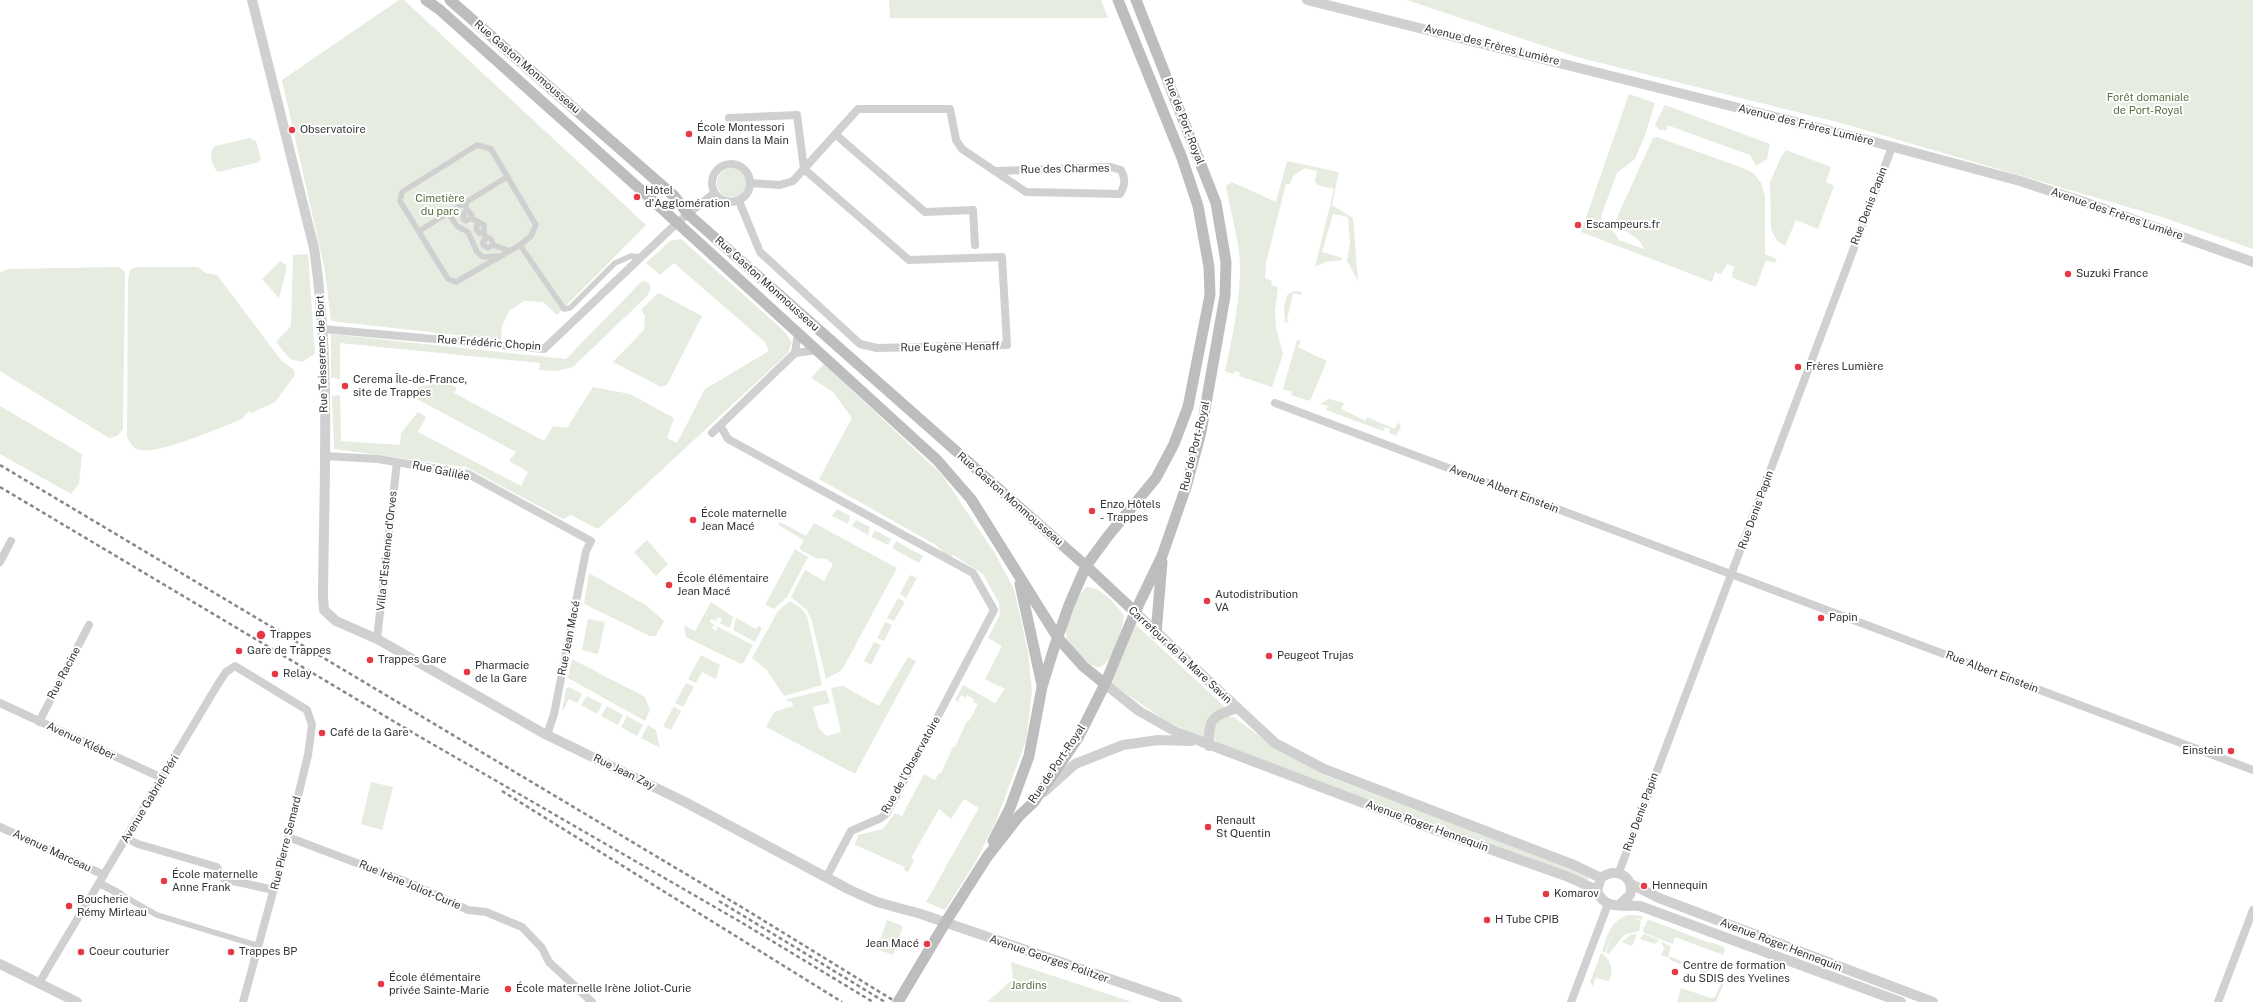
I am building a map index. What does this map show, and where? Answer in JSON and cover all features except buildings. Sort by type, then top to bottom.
[{"type":"main road","name":"Rue Gaston Monmousseau","points":[[426,0],[440,10],[677,223],[937,460],[971,499],[1018,577]]},
{"type":"main road","name":"Rue Gaston Monmousseau","points":[[450,0],[663,187],[688,214],[1086,566]]},
{"type":"main road","name":"Rue de Port-Royal","points":[[898,1002],[986,857],[1010,808],[1029,756],[1042,687],[1069,605],[1086,566],[1108,536],[1156,478],[1174,444],[1188,407],[1210,295],[1209,267],[1198,206],[1182,158],[1118,0]]},
{"type":"main road","name":"Rue de Port-Royal","points":[[986,857],[1020,816],[1034,802],[1078,738],[1105,684],[1135,612],[1162,556],[1186,487],[1201,432],[1226,296],[1226,262],[1216,203],[1136,0]]},
{"type":"main road","points":[[1156,634],[1162,556]]},
{"type":"main road","name":"Carrefour de la Mare Savin","points":[[1086,566],[1135,612]]},
{"type":"main road","points":[[1018,577],[1058,638],[1083,666],[1105,684]]},
{"type":"main road","points":[[1018,577],[1042,687]]},
{"type":"street","name":"Rue Teisserenc de Bort","points":[[252,0],[314,248],[323,329],[323,596],[324,610],[331,618]]},
{"type":"street","name":"Avenue des Frères Lumière","points":[[1306,0],[1351,10],[1892,147],[2020,181],[2088,203],[2253,262]]},
{"type":"street","name":"Avenue des Frères Lumière","points":[[1332,0],[1351,10]]},
{"type":"street","name":"Rue des Charmes","points":[[750,183],[780,185],[793,181],[858,109],[950,110],[956,140],[962,149],[1026,192],[1120,194],[1124,187],[1124,176],[1121,170],[1112,167],[995,171]]},
{"type":"street","points":[[729,118],[797,115],[804,168]]},
{"type":"street","points":[[835,134],[925,212],[974,210],[975,245]]},
{"type":"street","points":[[477,145],[491,148],[508,177],[536,225],[531,236],[520,245],[456,282],[448,279],[400,201],[402,192],[477,145]]},
{"type":"street","name":"Rue Denis Papin","points":[[1619,872],[1892,147]]},
{"type":"street","points":[[730,164],[742,167],[749,177],[750,183],[748,194],[739,201],[722,201],[714,193],[712,187],[714,174],[724,166],[730,164]]},
{"type":"street","name":"Rue Eugène Henaff","points":[[739,201],[760,252],[860,344],[877,348],[1007,345],[1002,257],[909,260],[804,168]]},
{"type":"street","points":[[418,231],[508,177]]},
{"type":"street","name":"Rue Frédéric Chopin","points":[[323,329],[544,349],[677,223],[714,193]]},
{"type":"street","points":[[466,202],[468,212],[464,213],[463,219],[469,221],[471,218],[478,223],[476,229],[479,233],[483,232],[487,238],[483,242],[483,245],[488,248],[492,245],[510,251]]},
{"type":"street","points":[[448,213],[457,226],[468,232],[477,252],[484,257],[502,255]]},
{"type":"street","points":[[520,245],[564,308],[567,309],[616,263],[631,256],[641,257]]},
{"type":"street","points":[[795,353],[798,332]]},
{"type":"street","points":[[712,433],[795,353],[817,350]]},
{"type":"street","name":"Avenue Albert Einstein","points":[[1276,403],[1731,575]]},
{"type":"street","name":"Rue de l'Observatoire","points":[[720,424],[728,439],[973,573],[994,610],[959,679],[887,813],[881,818],[851,831],[826,878]]},
{"type":"street","name":"Rue Galilée","points":[[324,456],[397,462],[468,474],[591,541]]},
{"type":"street","name":"Villa d'Estienne d'Orves","points":[[377,639],[397,462]]},
{"type":"street","points":[[0,562],[10,541]]},
{"type":"street","name":"Rue Jean Macé","points":[[547,735],[554,714],[586,552],[591,541]]},
{"type":"street","name":"Rue Albert Einstein","points":[[1731,575],[2253,770]]},
{"type":"street","name":"Carrefour de la Mare Savin","points":[[1135,612],[1156,634],[1275,743]]},
{"type":"street","name":"Rue Jean Zay","points":[[331,618],[377,639],[547,735],[685,802],[826,878],[878,902],[921,914]]},
{"type":"street","name":"Rue Racine","points":[[39,722],[89,625]]},
{"type":"street","name":"Avenue Gabriel Péri","points":[[39,983],[226,672],[235,666],[283,695]]},
{"type":"street","points":[[1105,684],[1139,711],[1176,732],[1209,746],[1208,728],[1211,722],[1217,715],[1237,708]]},
{"type":"street","name":"Rue Pierre Semard","points":[[243,1002],[288,837],[308,755],[312,725],[306,710],[283,695]]},
{"type":"street","name":"Avenue Kléber","points":[[0,703],[162,778]]},
{"type":"street","points":[[1034,802],[1075,764],[1122,745],[1158,740],[1197,741]]},
{"type":"street","name":"Avenue Roger Hennequin","points":[[1275,743],[1324,769],[1574,865],[1602,878]]},
{"type":"street","name":"Avenue Roger Hennequin","points":[[1209,746],[1566,876],[1597,890],[1602,901],[1608,904],[1640,906],[1900,1002]]},
{"type":"street","name":"Avenue Marceau","points":[[0,827],[104,875]]},
{"type":"street","name":"Rue Irène Joliot-Curie","points":[[288,837],[412,884],[468,910],[486,912],[522,927],[542,948],[549,962],[592,1002]]},
{"type":"street","points":[[126,838],[138,844],[217,867],[224,879],[274,890]]},
{"type":"street","points":[[1597,890],[1602,878],[1611,872],[1619,872]]},
{"type":"street","name":"Avenue Roger Hennequin","points":[[1619,872],[1627,878],[1631,884],[1659,898],[1933,1002]]},
{"type":"street","points":[[99,883],[157,915],[259,946]]},
{"type":"street","points":[[1619,905],[1630,895],[1631,884]]},
{"type":"street","points":[[1572,1002],[1608,904]]},
{"type":"street","points":[[2218,1002],[2253,910]]},
{"type":"street","name":"Avenue Georges Politzer","points":[[921,914],[1177,1002]]},
{"type":"street","points":[[0,964],[77,1002]]},
{"type":"green space","name":"Cimetière du parc","points":[[399,0],[404,0],[646,225],[557,315],[543,302],[524,301],[509,311],[502,326],[501,340],[331,321],[325,271],[282,80]]},
{"type":"green space","points":[[889,0],[1101,0],[1108,18],[890,18]]},
{"type":"green space","name":"Forêt domaniale de Port-Royal","points":[[1407,0],[2253,0],[2253,249],[2162,217],[1841,123],[1577,57]]},
{"type":"green space","points":[[1629,94],[1655,103],[1645,135],[1635,159],[1617,173],[1601,216],[1603,224],[1614,232],[1619,240],[1644,249],[1642,244],[1635,237],[1618,226],[1615,222],[1653,138],[1657,137],[1748,170],[1755,175],[1761,183],[1765,197],[1765,254],[1777,259],[1775,263],[1766,260],[1756,287],[1733,278],[1732,273],[1735,267],[1727,264],[1721,274],[1715,272],[1712,282],[1581,232]]},
{"type":"green space","points":[[1665,105],[1770,144],[1767,159],[1756,166],[1750,155],[1667,125],[1667,130],[1659,130],[1655,125]]},
{"type":"green space","points":[[250,138],[256,141],[261,159],[259,162],[218,172],[214,166],[211,155],[215,146]]},
{"type":"green space","points":[[1786,150],[1831,167],[1826,182],[1834,186],[1818,229],[1796,220],[1785,246],[1777,241],[1771,229],[1770,182],[1781,157]]},
{"type":"green space","points":[[1287,161],[1339,172],[1332,205],[1353,218],[1358,281],[1347,261],[1350,242],[1348,217],[1333,214],[1322,252],[1343,258],[1341,260],[1326,262],[1315,267],[1334,189],[1317,185],[1315,181],[1317,171],[1305,168],[1293,176],[1290,184],[1286,184],[1266,263],[1265,278],[1272,281],[1271,285],[1278,287],[1275,311],[1276,328],[1283,354],[1272,387],[1239,376],[1240,373],[1235,371],[1233,374],[1225,371],[1236,313],[1240,277],[1238,243],[1226,186],[1232,182],[1276,202]]},
{"type":"green space","points":[[732,168],[743,172],[747,183],[743,194],[732,198],[721,194],[717,183],[721,172]]},
{"type":"green space","points":[[681,239],[783,330],[792,342],[788,353],[598,529],[571,515],[563,519],[466,467],[334,449],[332,396],[340,395],[341,441],[400,445],[401,433],[418,412],[426,417],[418,432],[521,486],[528,472],[509,461],[516,452],[417,399],[414,393],[419,387],[445,381],[457,388],[454,393],[544,441],[553,426],[567,428],[593,387],[630,394],[674,418],[667,438],[677,443],[705,389],[769,351],[765,342],[674,263],[660,275],[646,263],[670,241]]},
{"type":"green space","points":[[308,254],[315,354],[302,362],[290,359],[276,342],[291,326],[293,255]]},
{"type":"green space","points":[[280,261],[286,265],[286,272],[279,298],[262,279]]},
{"type":"green space","points":[[119,267],[125,272],[123,429],[117,436],[109,438],[0,371],[0,273],[8,269]]},
{"type":"green space","points":[[136,267],[198,267],[206,273],[217,275],[281,360],[294,370],[295,375],[275,402],[251,413],[249,411],[242,419],[175,444],[149,450],[139,450],[133,446],[127,437],[128,281],[130,270]]},
{"type":"green space","points":[[642,281],[648,282],[651,288],[647,296],[573,367],[557,371],[539,370],[540,363],[340,343],[340,379],[331,378],[331,334],[566,359]]},
{"type":"green space","points":[[1294,291],[1302,292],[1302,295],[1293,293],[1287,320],[1289,321],[1285,323],[1284,307],[1287,295]]},
{"type":"green space","points":[[657,294],[661,294],[702,316],[667,385],[661,387],[613,362],[644,330],[645,316],[641,310]]},
{"type":"green space","points":[[1297,340],[1301,341],[1298,347],[1327,361],[1310,401],[1291,395],[1292,392],[1283,389]]},
{"type":"green space","points":[[824,364],[942,475],[994,552],[1014,589],[1028,652],[1032,691],[1026,741],[996,821],[975,863],[945,910],[926,902],[979,808],[964,799],[951,819],[939,809],[911,858],[914,860],[908,872],[904,870],[905,867],[855,845],[858,835],[883,829],[895,813],[902,816],[924,774],[935,780],[939,773],[941,773],[953,747],[955,747],[967,721],[969,721],[978,704],[973,702],[974,699],[967,695],[966,698],[961,695],[958,702],[955,700],[963,685],[995,703],[1005,689],[985,679],[1002,646],[988,638],[1000,615],[999,603],[983,574],[953,555],[949,558],[936,545],[819,479],[852,418],[833,392],[811,378]]},
{"type":"green space","points":[[1329,399],[1344,403],[1341,409],[1366,421],[1367,417],[1395,429],[1398,422],[1401,427],[1396,436],[1389,433],[1390,429],[1385,427],[1383,431],[1326,410],[1328,406],[1320,404]]},
{"type":"green space","points":[[0,406],[82,454],[79,484],[71,494],[0,454]]},
{"type":"green space","points":[[837,509],[850,516],[848,524],[832,516]]},
{"type":"green space","points":[[856,520],[870,527],[868,535],[852,526]]},
{"type":"green space","points":[[780,522],[806,536],[814,523],[897,568],[842,670],[826,679],[811,618],[806,609],[791,597],[805,570],[824,581],[833,564],[826,559],[815,558],[799,549],[804,540],[778,525]]},
{"type":"green space","points":[[875,530],[891,539],[888,545],[871,537]]},
{"type":"green space","points":[[647,540],[668,564],[656,576],[634,552]]},
{"type":"green space","points":[[896,541],[923,556],[919,563],[892,548]]},
{"type":"green space","points":[[795,549],[808,557],[787,597],[774,609],[765,605]]},
{"type":"green space","points":[[589,573],[647,606],[664,621],[656,636],[650,636],[584,604]]},
{"type":"green space","points":[[910,575],[917,578],[906,598],[900,594]]},
{"type":"green space","points":[[1087,587],[1103,593],[1113,602],[1124,616],[1122,629],[1116,645],[1108,660],[1104,665],[1099,667],[1090,664],[1074,649],[1066,634],[1067,623],[1074,604]]},
{"type":"green space","points":[[898,598],[905,602],[894,621],[887,618]]},
{"type":"green space","points":[[790,601],[802,609],[807,616],[822,685],[784,696],[766,669],[752,658],[778,611]]},
{"type":"green space","points":[[711,602],[733,617],[730,628],[720,623],[722,619],[718,617],[716,621],[711,619],[710,622],[714,625],[712,628],[716,631],[718,627],[753,645],[744,662],[741,664],[686,637],[684,625],[695,631]]},
{"type":"green space","points":[[736,618],[756,629],[759,626],[762,628],[755,642],[733,630]]},
{"type":"green space","points":[[588,619],[605,622],[598,654],[582,650]]},
{"type":"green space","points":[[885,622],[892,625],[884,641],[877,638]]},
{"type":"green space","points":[[1136,625],[1224,706],[1204,739],[1166,721],[1111,683]]},
{"type":"green space","points":[[874,642],[881,645],[871,665],[864,661]]},
{"type":"green space","points":[[701,655],[720,665],[716,679],[702,672],[696,683],[688,679]]},
{"type":"green space","points":[[908,657],[916,661],[855,774],[766,727],[774,712],[793,706],[792,701],[788,702],[787,699],[826,690],[830,703],[813,707],[819,729],[827,736],[841,732],[831,688],[843,686],[879,706]]},
{"type":"green space","points":[[572,659],[645,697],[650,710],[645,721],[568,678]]},
{"type":"green space","points":[[686,683],[694,687],[683,707],[675,703]]},
{"type":"green space","points":[[569,687],[582,694],[577,703],[569,699],[562,712],[566,689]]},
{"type":"green space","points":[[587,696],[602,704],[597,714],[581,705]]},
{"type":"green space","points":[[607,706],[623,715],[618,725],[601,716]]},
{"type":"green space","points":[[674,706],[681,711],[671,730],[663,726]]},
{"type":"green space","points":[[1227,715],[1235,718],[1277,749],[1326,776],[1591,875],[1586,883],[1218,745],[1214,733],[1216,721]]},
{"type":"green space","points":[[627,716],[643,725],[637,736],[621,727]]},
{"type":"green space","points":[[648,725],[656,730],[660,748],[641,738]]},
{"type":"green space","points":[[371,782],[393,787],[382,830],[361,824]]},
{"type":"green space","points":[[1628,915],[1642,916],[1642,920],[1632,917],[1641,921],[1639,931],[1624,935],[1609,954],[1606,953],[1614,927],[1605,953],[1602,951],[1610,929],[1617,921]]},
{"type":"green space","points":[[887,920],[903,926],[893,955],[877,949]]},
{"type":"green space","points":[[1650,920],[1724,947],[1725,952],[1716,949],[1724,952],[1723,955],[1675,937],[1673,944],[1644,933],[1643,930],[1647,921]]},
{"type":"green space","points":[[1637,934],[1632,946],[1622,942],[1630,935]]},
{"type":"green space","points":[[1643,934],[1659,940],[1655,944],[1640,939]]},
{"type":"green space","points":[[1661,941],[1671,947],[1668,956],[1708,971],[1707,974],[1661,955],[1664,949]]},
{"type":"green space","points":[[1601,953],[1611,966],[1611,977],[1609,981],[1596,978],[1600,966],[1593,986],[1590,982]]},
{"type":"green space","name":"Jardins","points":[[1011,962],[1132,1002],[987,1002],[1013,979]]},
{"type":"green space","points":[[1724,977],[1726,978],[1716,1002],[1677,1002],[1681,988],[1711,998],[1715,997]]},
{"type":"railway","points":[[0,465],[748,911],[896,1002]]},
{"type":"railway","points":[[0,487],[415,734],[739,921],[873,1002]]},
{"type":"railway","points":[[502,791],[842,1002]]},
{"type":"railway","points":[[719,901],[885,1002]]},
{"type":"place","name":"Observatoire","points":[[292,130]]},
{"type":"place","name":"École Montessori Main dans la Main","points":[[689,134]]},
{"type":"place","name":"Hôtel d'Agglomération","points":[[637,197]]},
{"type":"place","name":"Escampeurs.fr","points":[[1578,225]]},
{"type":"place","name":"Suzuki France","points":[[2068,274]]},
{"type":"place","name":"Frères Lumière","points":[[1798,367]]},
{"type":"place","name":"Cerema Île-de-France, site de Trappes","points":[[345,386]]},
{"type":"place","name":"Enzo Hôtels - Trappes","points":[[1092,511]]},
{"type":"place","name":"École maternelle Jean Macé","points":[[693,520]]},
{"type":"place","name":"École élémentaire Jean Macé","points":[[669,585]]},
{"type":"place","name":"Autodistribution VA","points":[[1207,601]]},
{"type":"place","name":"Papin","points":[[1821,618]]},
{"type":"place","name":"Trappes","points":[[261,635]]},
{"type":"place","name":"Gare de Trappes","points":[[239,651]]},
{"type":"place","name":"Peugeot Trujas","points":[[1269,656]]},
{"type":"place","name":"Trappes Gare","points":[[370,660]]},
{"type":"place","name":"Pharmacie de la Gare","points":[[467,672]]},
{"type":"place","name":"Relay","points":[[275,674]]},
{"type":"place","name":"Café de la Gare","points":[[322,733]]},
{"type":"place","name":"Einstein","points":[[2231,751]]},
{"type":"place","name":"Renault St Quentin","points":[[1208,827]]},
{"type":"place","name":"École maternelle Anne Frank","points":[[164,881]]},
{"type":"place","name":"Hennequin","points":[[1644,886]]},
{"type":"place","name":"Komarov","points":[[1546,894]]},
{"type":"place","name":"Boucherie Rémy Mirleau","points":[[69,906]]},
{"type":"place","name":"H Tube CPIB","points":[[1487,920]]},
{"type":"place","name":"Jean Macé","points":[[927,944]]},
{"type":"place","name":"Coeur couturier","points":[[81,952]]},
{"type":"place","name":"Trappes BP","points":[[231,952]]},
{"type":"place","name":"Centre de formation du SDIS des Yvelines","points":[[1675,972]]},
{"type":"place","name":"École élémentaire privée Sainte-Marie","points":[[381,984]]},
{"type":"place","name":"École maternelle Irène Joliot-Curie","points":[[508,989]]}]
